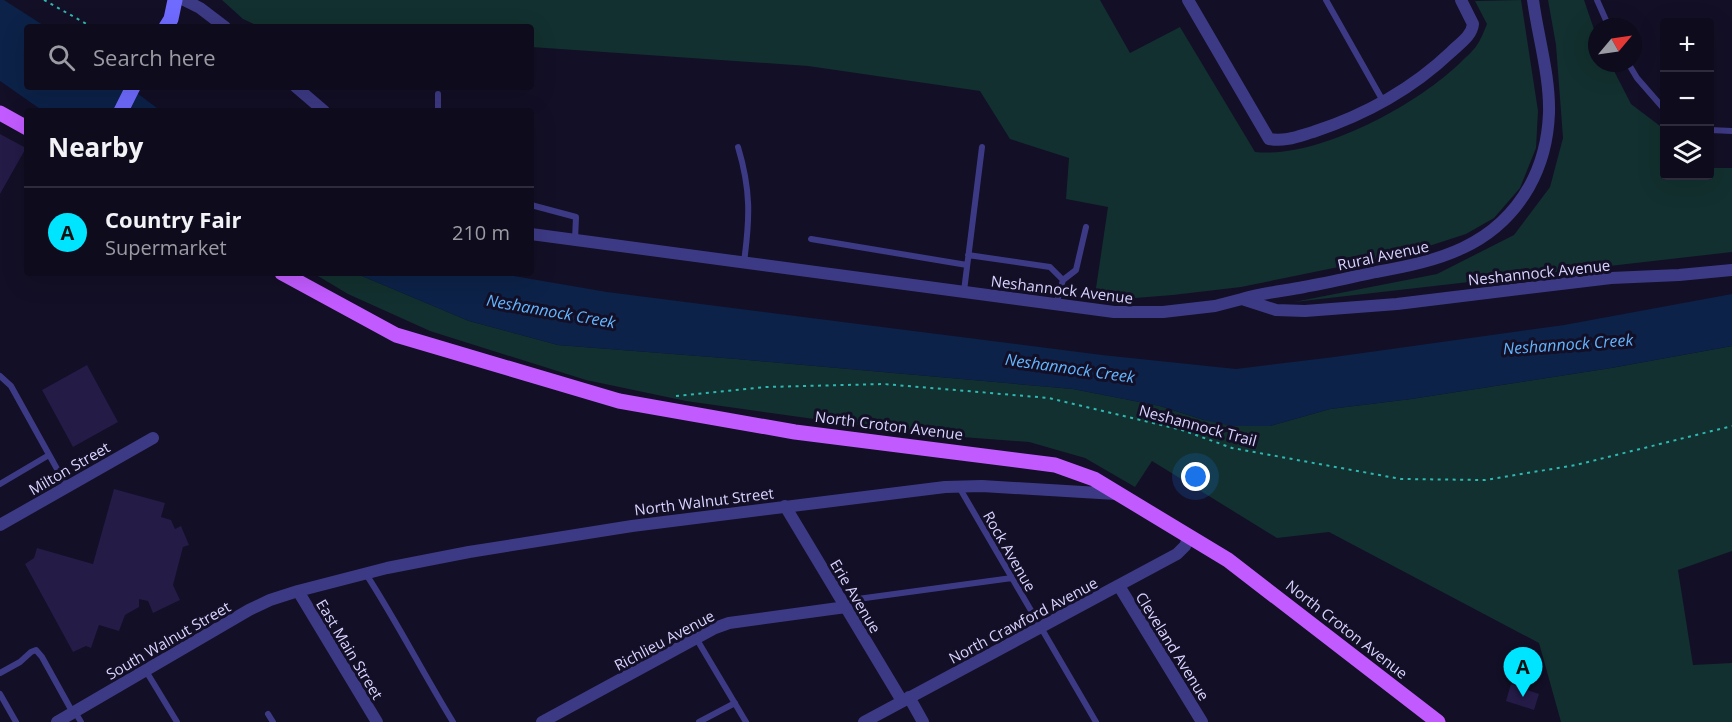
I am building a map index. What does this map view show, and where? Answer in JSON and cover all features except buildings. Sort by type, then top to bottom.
[{"type":"main road","points":[[0,113],[24,126]]},
{"type":"main road","name":"North Croton Avenue","points":[[288,276],[396,335],[619,401],[795,432],[1055,465],[1094,479],[1254,579],[1438,722]]},
{"type":"street","points":[[168,24],[175,0]]},
{"type":"street","points":[[184,0],[200,8],[221,24]]},
{"type":"street","points":[[1188,0],[1269,139],[1291,139],[1326,128],[1360,114],[1411,85],[1470,34],[1473,26],[1472,18],[1461,0]]},
{"type":"street","name":"Rural Avenue","points":[[1242,299],[1414,265],[1443,257],[1471,245],[1508,216],[1535,176],[1547,136],[1549,111],[1547,86],[1533,0]]},
{"type":"street","points":[[122,108],[132,90]]},
{"type":"street","points":[[300,90],[320,108]]},
{"type":"street","name":"Neshannock Avenue","points":[[534,234],[1056,305],[1143,313],[1215,306],[1242,299],[1276,310],[1305,311],[1397,304],[1611,278],[1732,270]]},
{"type":"street","name":"Milton Street","points":[[0,525],[153,438]]},
{"type":"street","name":"North Walnut Street","points":[[298,591],[365,573],[480,550],[632,526],[785,506],[958,486],[1056,489],[1119,494]]},
{"type":"street","name":"Erie Avenue","points":[[785,506],[844,604],[923,722]]},
{"type":"street","name":"North Crawford Avenue","points":[[864,722],[1177,554],[1185,546],[1189,537]]},
{"type":"street","name":"Cleveland Avenue","points":[[1119,586],[1203,722]]},
{"type":"street","name":"South Walnut Street","points":[[57,722],[76,715],[146,670],[249,610],[298,591]]},
{"type":"street","name":"East Main Street","points":[[298,591],[377,722]]},
{"type":"street","name":"Richlieu Avenue","points":[[542,722],[715,628],[729,623],[844,604]]},
{"type":"lane","points":[[1326,0],[1383,101]]},
{"type":"lane","points":[[1597,0],[1605,18]]},
{"type":"lane","points":[[1633,72],[1660,103]]},
{"type":"lane","points":[[438,94],[438,108]]},
{"type":"lane","points":[[1714,130],[1732,131]]},
{"type":"lane","points":[[738,147],[745,170],[749,197],[744,262]]},
{"type":"lane","points":[[964,292],[982,147]]},
{"type":"lane","points":[[534,206],[576,217],[575,241]]},
{"type":"lane","points":[[1056,305],[1063,280],[1076,270],[1086,227]]},
{"type":"lane","points":[[811,239],[967,265]]},
{"type":"lane","points":[[968,255],[1050,267],[1063,280]]},
{"type":"lane","points":[[0,376],[11,386],[67,487]]},
{"type":"lane","points":[[0,484],[49,455]]},
{"type":"lane","name":"Rock Avenue","points":[[958,486],[1096,722]]},
{"type":"lane","points":[[365,573],[392,613],[453,722]]},
{"type":"lane","name":"Richlieu Avenue","points":[[844,604],[1012,578]]},
{"type":"lane","points":[[696,638],[746,722]]},
{"type":"lane","points":[[0,673],[36,650],[76,715]]},
{"type":"lane","points":[[146,670],[177,722]]},
{"type":"lane","points":[[0,694],[16,722]]},
{"type":"lane","points":[[699,722],[735,703]]},
{"type":"lane","points":[[268,714],[273,722]]},
{"type":"path","points":[[45,0],[87,24]]},
{"type":"path","name":"Neshannock Trail","points":[[674,396],[766,387],[884,384],[1049,398],[1182,430],[1232,448],[1401,479],[1485,480],[1576,465],[1732,426]]},
{"type":"green space","points":[[222,0],[1100,0],[1130,53],[1180,27],[1255,152],[1280,152],[1308,147],[1336,138],[1365,126],[1419,95],[1461,62],[1480,40],[1487,24],[1475,1],[1521,0],[1538,111],[1536,148],[1520,188],[1494,218],[1466,234],[1368,261],[1241,287],[1135,298],[1095,295],[1108,207],[1066,199],[1069,158],[1010,139],[980,91],[808,66],[534,47],[534,24],[254,24],[243,19]]},
{"type":"green space","points":[[1548,0],[1584,0],[1590,18],[1588,18],[1588,72],[1615,72],[1631,104],[1660,126],[1660,180],[1714,180],[1714,168],[1732,168],[1732,252],[1294,302],[1437,274],[1514,235],[1550,187],[1563,138],[1556,45]]},
{"type":"green space","points":[[318,276],[362,276],[469,321],[558,345],[1073,389],[1160,406],[1204,420],[1270,426],[1330,409],[1611,368],[1732,346],[1732,551],[1678,570],[1693,665],[1732,663],[1732,722],[1561,722],[1539,643],[1329,532],[1277,538],[1152,461],[1135,487],[1085,458],[1029,442],[922,434],[686,401],[586,380],[430,331],[348,294]]},
{"type":"water","points":[[0,0],[4,0],[41,24],[24,24],[24,90],[133,90],[157,108],[39,108],[0,81]]},
{"type":"water","name":"Neshannock Creek","points":[[362,276],[514,276],[607,292],[1102,355],[1236,369],[1564,325],[1732,294],[1732,346],[1611,368],[1330,409],[1270,426],[1232,426],[1160,406],[1073,389],[558,345],[469,321]]},
{"type":"place","name":"Country Fair","points":[[1523,697]]}]
